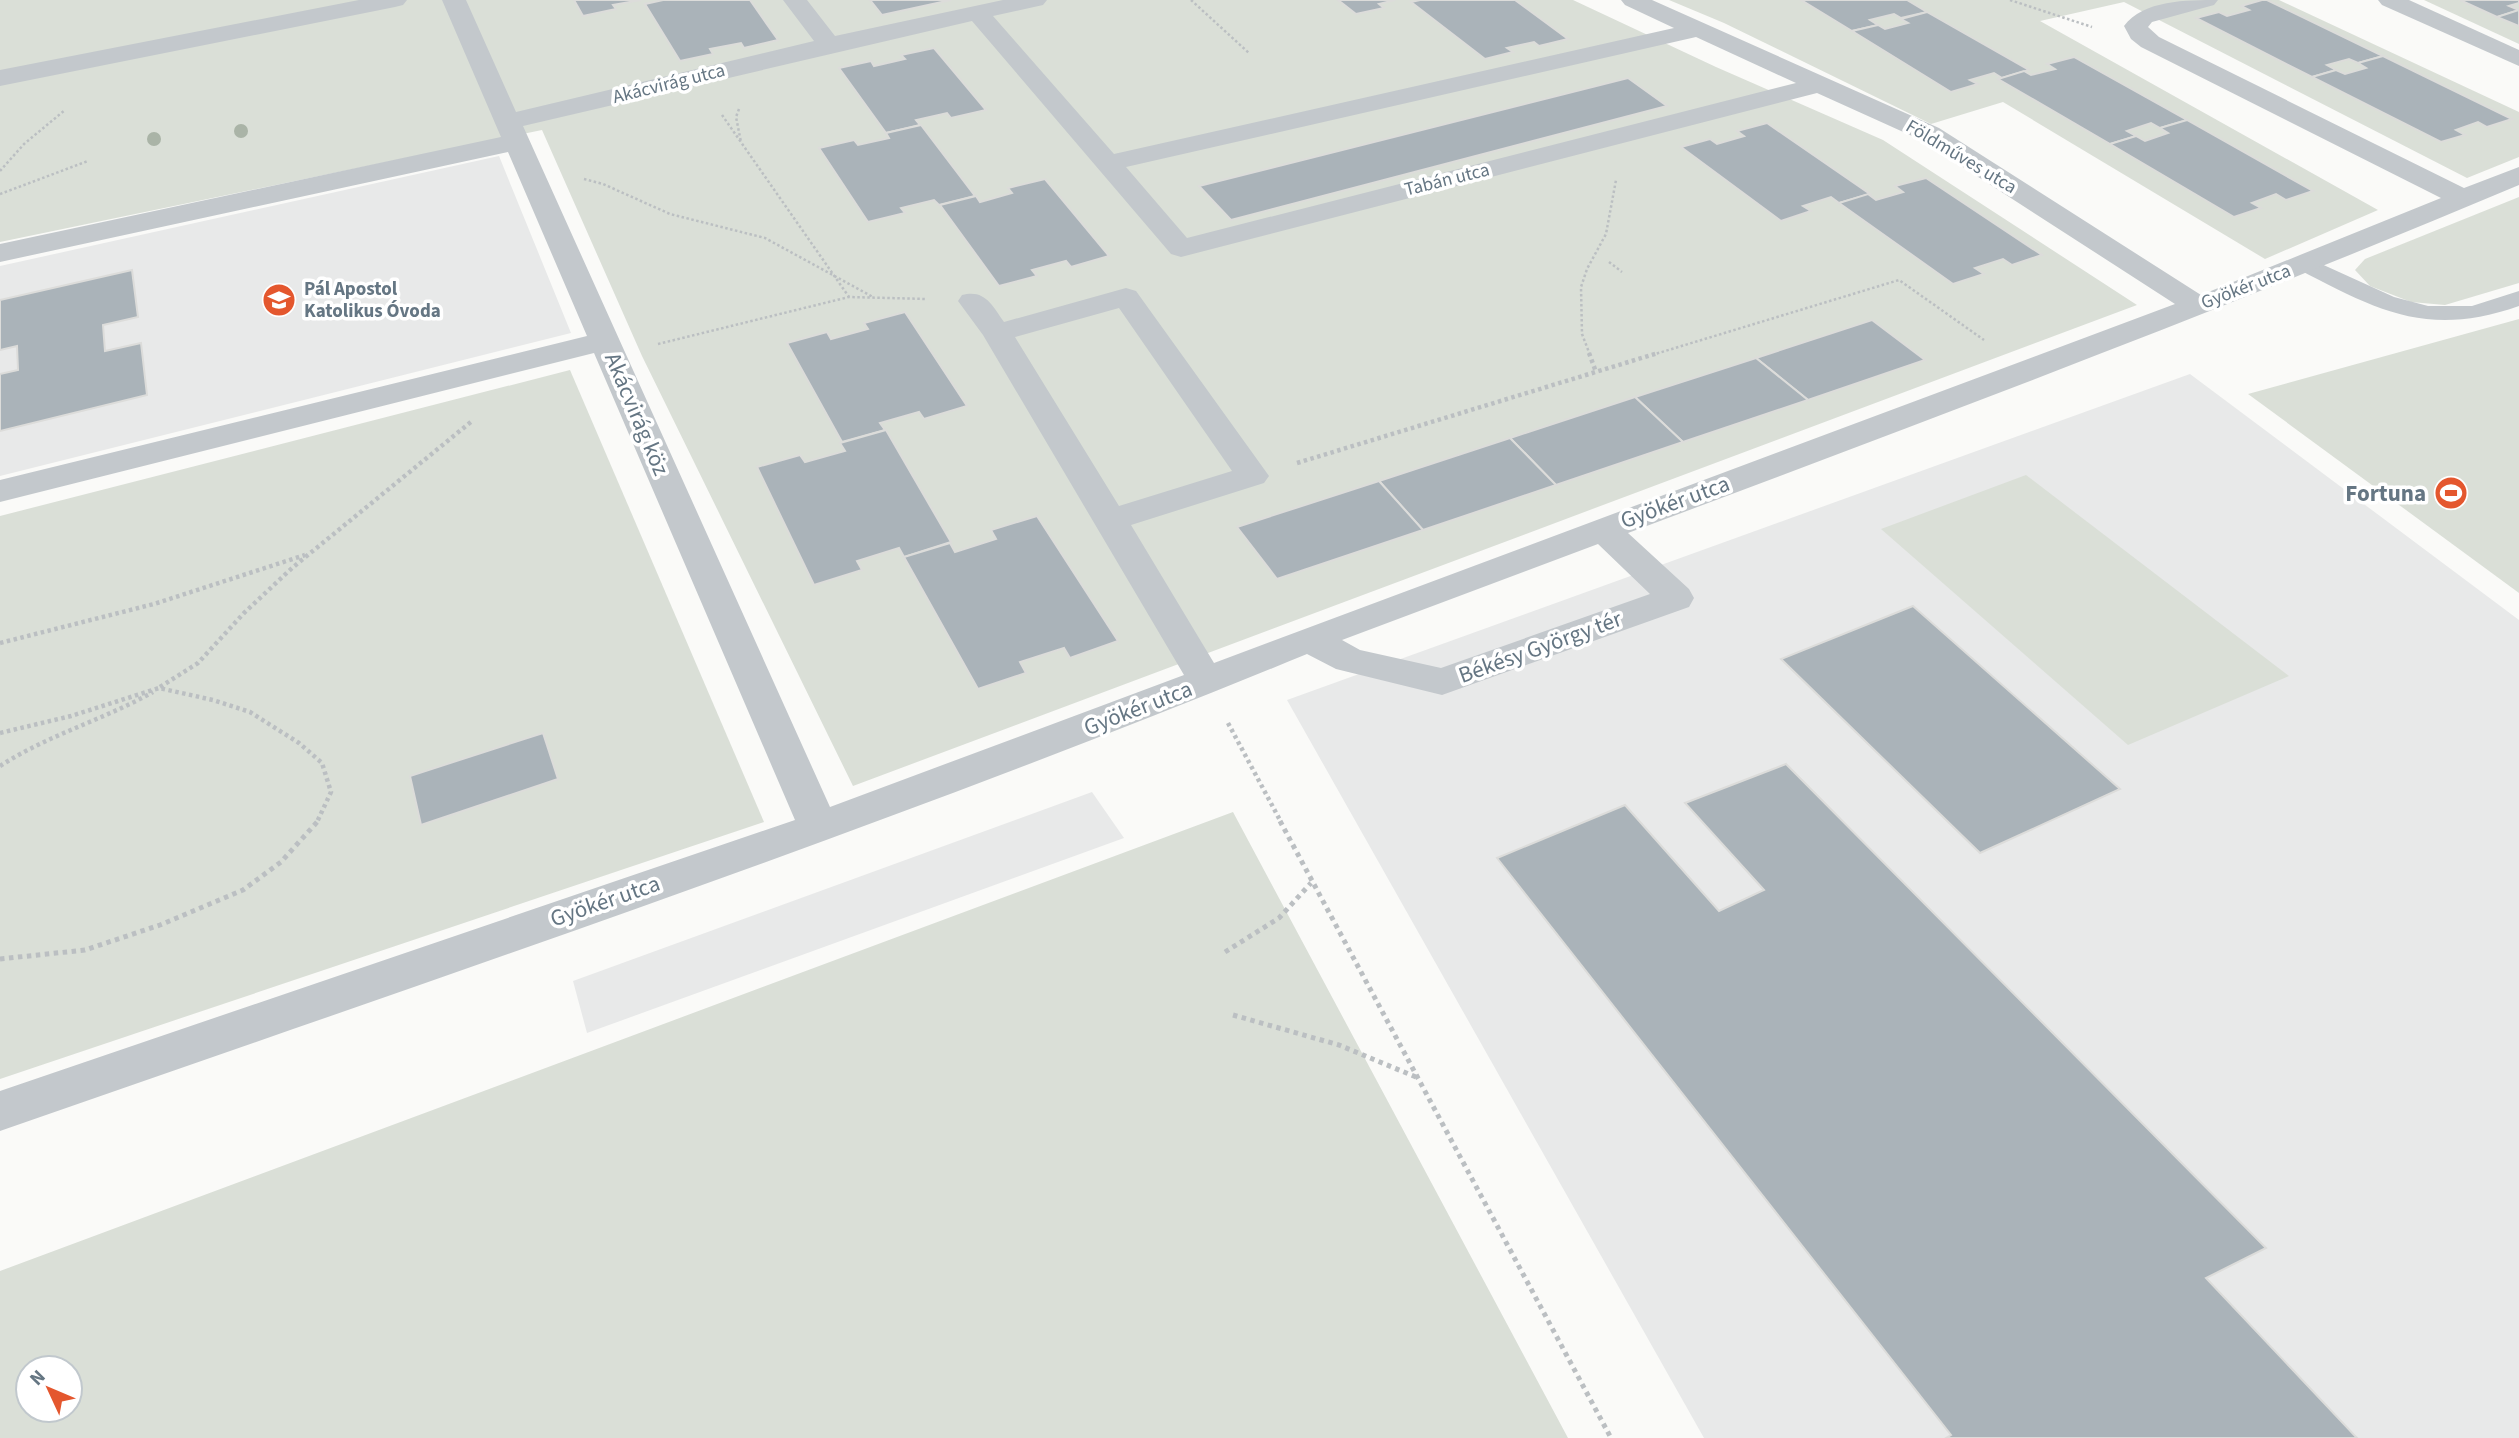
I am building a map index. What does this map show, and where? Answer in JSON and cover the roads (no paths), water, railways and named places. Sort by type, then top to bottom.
[{"type":"street","points":[[0,78],[395,0]]},
{"type":"street","name":"Akácvirág köz","points":[[454,0],[819,828]]},
{"type":"street","points":[[795,0],[829,45]]},
{"type":"street","name":"Akácvirág utca","points":[[0,253],[517,144],[829,45],[1035,0]]},
{"type":"street","name":"Földműves utca","points":[[1633,0],[1930,134],[2198,306]]},
{"type":"street","points":[[2206,0],[2144,17],[2136,26],[2140,34],[2150,42],[2463,198]]},
{"type":"street","points":[[2390,0],[2519,59]]},
{"type":"street","name":"Tabán utca","points":[[978,13],[1181,248],[1821,84]]},
{"type":"street","points":[[1110,163],[1700,29]]},
{"type":"street","name":"Gyökér utca","points":[[0,1111],[819,828],[1207,682],[1309,639],[2028,372],[2306,264],[2519,175]]},
{"type":"street","points":[[997,333],[1126,297],[1252,476],[1111,520]]},
{"type":"street","name":"Gyökér utca","points":[[973,301],[997,333],[1207,682]]},
{"type":"street","points":[[0,491],[608,348]]},
{"type":"street","name":"Békésy György tér","points":[[1309,639],[1349,660],[1442,682],[1676,598],[1603,529]]},
{"type":"lane","points":[[2306,264],[2368,297],[2425,313],[2472,313],[2519,298]]},
{"type":"place","name":"Pál Apostol Katolikus Óvoda","points":[[279,300]]},
{"type":"place","name":"Fortuna","points":[[2451,493]]}]
